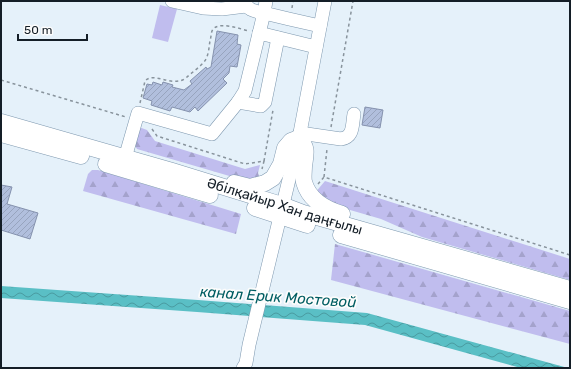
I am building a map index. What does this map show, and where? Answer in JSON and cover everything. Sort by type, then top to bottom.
[{"type":"main road","name":"Әбілқайыр Хан даңғылы","points":[[1,122],[172,171],[281,211],[301,223],[570,301]]},
{"type":"main road","name":"Әбілқайыр Хан даңғылы","points":[[1,134],[262,210],[303,213],[570,289]]},
{"type":"main road","points":[[172,171],[203,174],[250,187],[265,184],[273,178],[281,164],[285,148],[299,135],[304,144],[306,153],[304,181],[310,195],[318,204],[333,212],[360,220],[389,237]]},
{"type":"street","points":[[172,1],[202,8],[222,9],[245,3],[252,11],[265,7],[289,19],[320,26]]},
{"type":"street","points":[[243,368],[246,363],[299,135],[325,1]]},
{"type":"street","points":[[125,158],[138,113],[212,134],[245,91],[265,7]]},
{"type":"street","points":[[259,33],[316,47]]},
{"type":"street","points":[[238,102],[261,106],[265,102],[278,38]]},
{"type":"street","points":[[299,135],[341,139],[346,138],[351,134],[354,114]]},
{"type":"path","points":[[324,176],[329,137],[353,1]]},
{"type":"path","points":[[138,113],[145,81],[148,78],[174,82],[184,79],[204,62],[207,57],[212,31],[215,28],[220,25],[259,33]]},
{"type":"green space","points":[[160,5],[177,9],[168,42],[152,38]]},
{"type":"green space","points":[[139,127],[147,130],[155,141],[245,169],[260,165],[258,173],[260,179],[250,182],[137,149],[135,146]]},
{"type":"green space","points":[[92,170],[98,170],[241,214],[236,234],[83,191],[88,174]]},
{"type":"green space","points":[[325,181],[570,259],[570,280],[422,237],[381,219],[326,203],[314,194]]},
{"type":"green space","points":[[335,244],[570,311],[570,344],[331,280]]},
{"type":"water","name":"канал Ерик Мостовой","points":[[1,286],[367,313],[568,368],[521,368],[365,325],[1,298]]},
{"type":"building","points":[[217,31],[238,35],[237,44],[241,45],[237,67],[230,66],[229,73],[223,79],[227,83],[198,111],[195,107],[190,112],[172,107],[170,111],[151,105],[152,101],[143,98],[147,84],[152,85],[153,82],[162,85],[163,82],[173,85],[172,87],[184,90],[192,84],[190,81],[206,67],[207,69],[211,67]]},
{"type":"building","points":[[365,107],[383,110],[380,128],[362,125]]},
{"type":"building","points":[[1,185],[12,187],[7,204],[38,213],[30,239],[1,230]]}]
